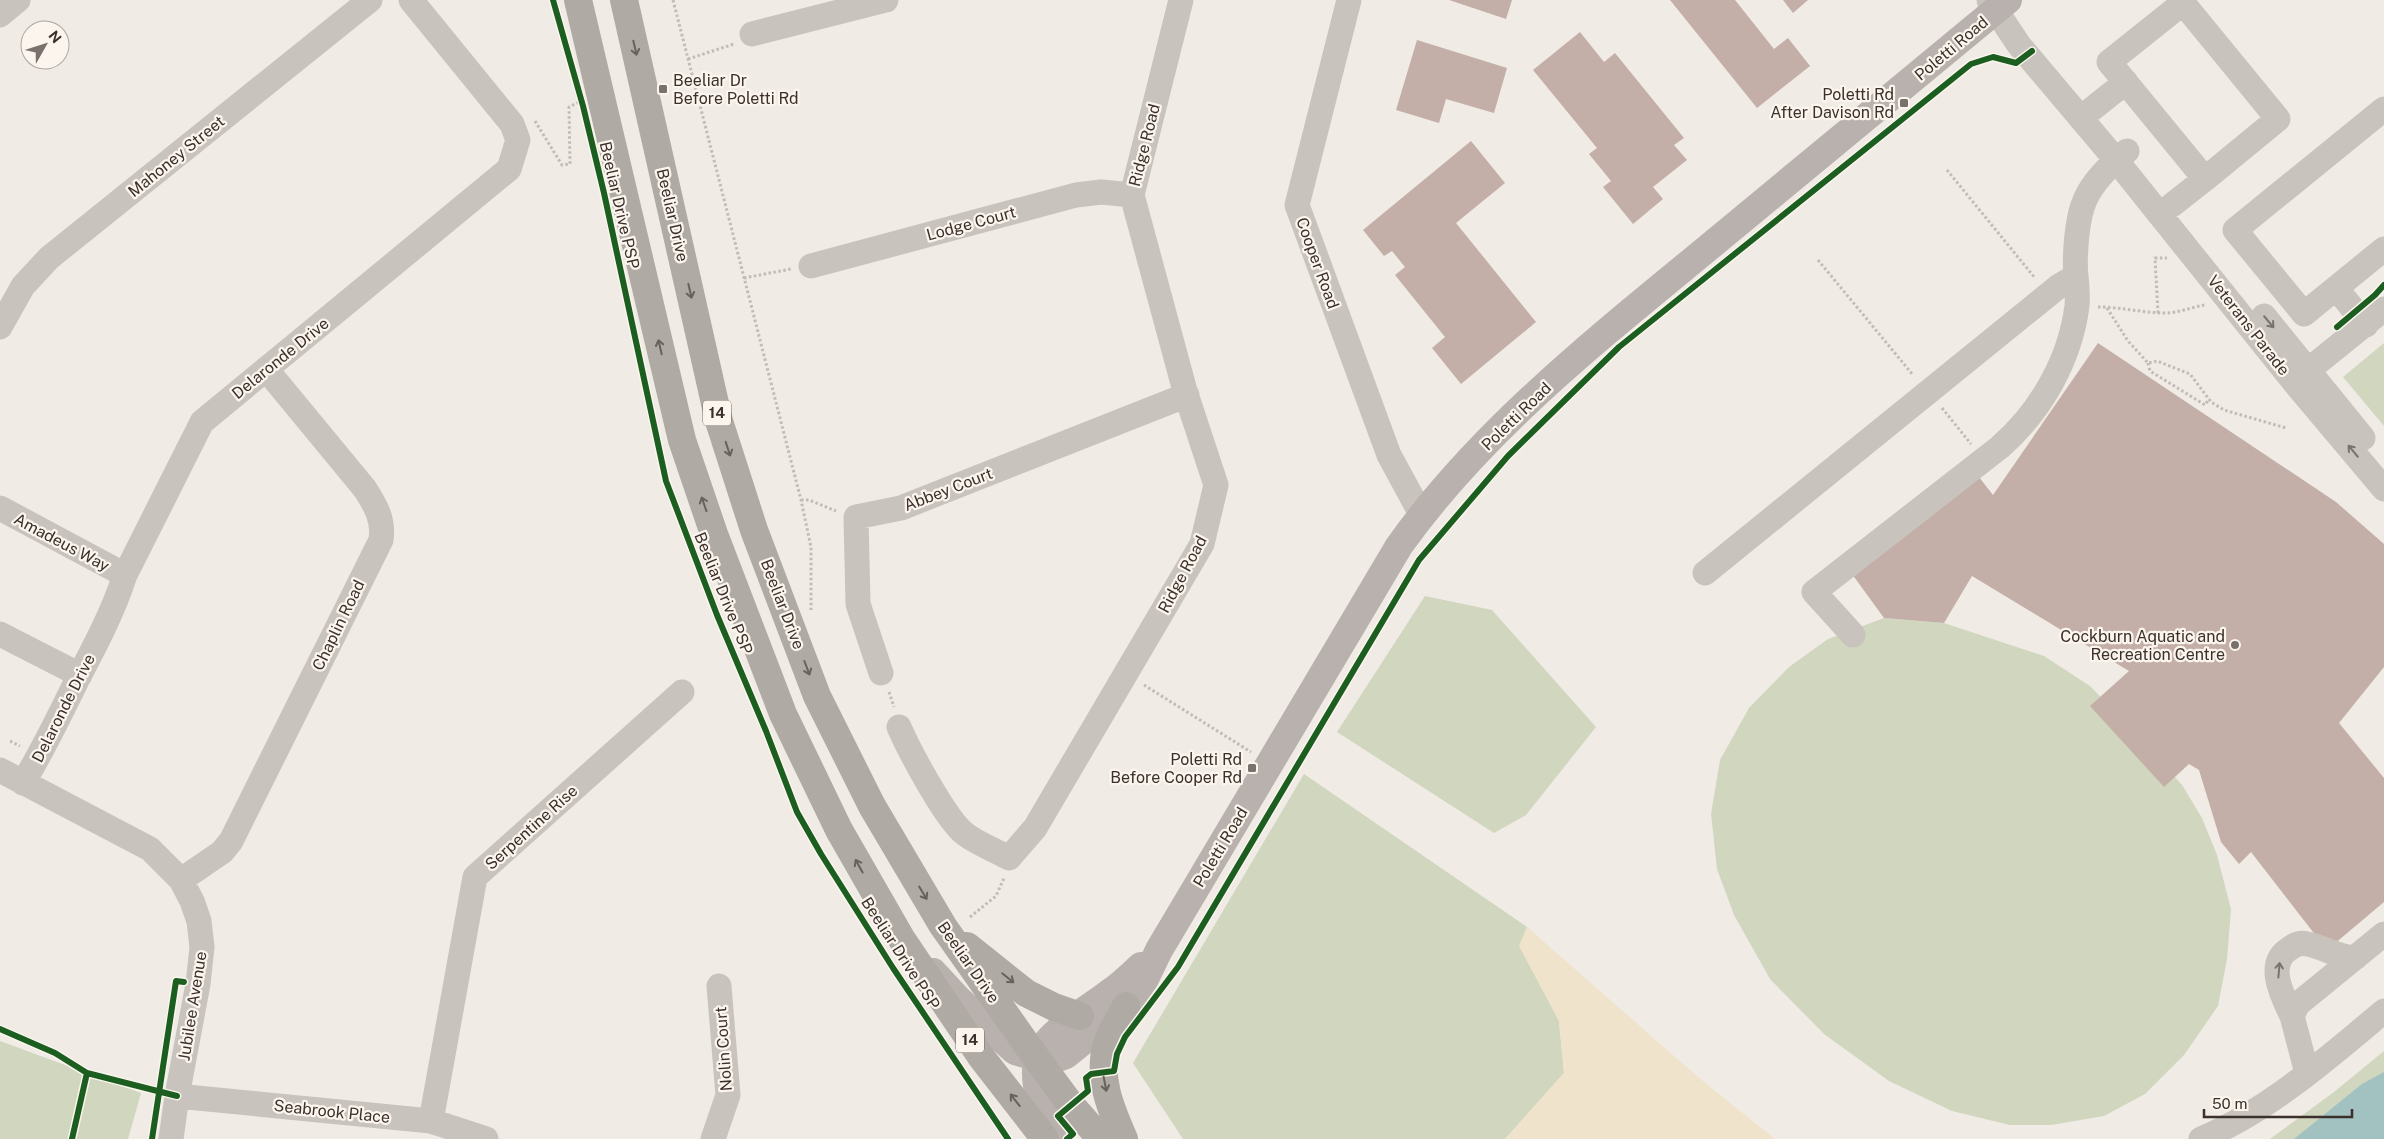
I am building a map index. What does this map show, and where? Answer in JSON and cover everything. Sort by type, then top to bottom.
[{"type":"highway","name":"14","points":[[578,0],[682,440],[714,534],[783,714],[804,761],[843,838],[901,938],[982,1058],[1045,1139]]},
{"type":"highway","name":"Beeliar Drive","points":[[624,0],[719,421],[754,530],[817,696],[872,806],[943,926],[1071,1105],[1101,1139]]},
{"type":"highway","points":[[943,926],[1026,993],[1054,1007],[1080,1016]]},
{"type":"highway","points":[[1124,1139],[1107,1096],[1103,1073],[1107,1043],[1126,1006]]},
{"type":"main road","name":"Poletti Road","points":[[901,938],[957,998],[1015,1051],[1037,1059],[1049,1061],[1066,1055],[1126,1006],[1145,979],[1159,950],[1394,554],[1421,514],[1487,444],[1593,344],[1998,3]]},
{"type":"main road","name":"Poletti Road","points":[[1037,1059],[1051,1037],[1114,990],[1159,950]]},
{"type":"main road","points":[[1037,1059],[1036,1077],[1048,1121],[1056,1139]]},
{"type":"street","points":[[0,15],[18,0]]},
{"type":"street","name":"Mahoney Street","points":[[0,327],[23,286],[49,258],[370,0]]},
{"type":"street","name":"Delaronde Drive","points":[[23,783],[39,756],[80,675],[116,602],[124,575],[202,422],[509,169],[515,155],[518,140],[507,117],[411,0]]},
{"type":"street","points":[[752,34],[886,0]]},
{"type":"street","name":"Ridge Road","points":[[1009,858],[1035,828],[1202,544],[1216,485],[1187,395],[1132,194],[1181,0]]},
{"type":"street","name":"Cooper Road","points":[[1350,0],[1298,205],[1388,455],[1421,514]]},
{"type":"street","name":"Veterans Parade","points":[[1998,3],[2029,32],[2092,109],[2122,155],[2302,376],[2384,463]]},
{"type":"street","name":"Veterans Parade","points":[[1998,3],[2019,45],[2122,155],[2172,205],[2302,376],[2384,489]]},
{"type":"street","points":[[2172,205],[2205,179],[2278,119],[2183,3],[2109,62],[2205,179]]},
{"type":"street","points":[[2092,109],[2126,82]]},
{"type":"street","points":[[2384,110],[2235,230],[2304,314],[2384,249]]},
{"type":"street","points":[[1853,635],[1814,592],[2019,430],[2031,416],[2062,362],[2068,344],[2077,307],[2079,287],[2076,276],[2077,239],[2084,202],[2096,182],[2122,155]]},
{"type":"street","name":"Lodge Court","points":[[811,266],[1076,195],[1102,192],[1132,194]]},
{"type":"street","points":[[1705,573],[1934,399],[2049,295],[2076,276]]},
{"type":"street","points":[[2302,376],[2375,317],[2336,288]]},
{"type":"street","name":"Chaplin Road","points":[[181,880],[222,852],[231,841],[382,534],[380,516],[365,489],[266,369]]},
{"type":"street","name":"Abbey Court","points":[[856,517],[902,508],[1187,395]]},
{"type":"street","name":"Amadeus Way","points":[[0,508],[124,575]]},
{"type":"street","points":[[856,517],[858,604],[881,673]]},
{"type":"street","points":[[0,634],[80,675]]},
{"type":"street","name":"Serpentine Rise","points":[[432,1121],[475,877],[682,692]]},
{"type":"street","points":[[899,727],[946,811],[964,834],[1009,858]]},
{"type":"street","name":"Jubilee Avenue","points":[[0,770],[150,849],[167,863],[181,880],[192,901],[199,922],[202,947],[198,984],[171,1139]]},
{"type":"street","points":[[2292,1016],[2298,1004],[2308,995],[2384,934]]},
{"type":"street","points":[[2308,1074],[2292,1016],[2281,993],[2277,975],[2280,960],[2286,951],[2296,944],[2306,943],[2342,957],[2354,958]]},
{"type":"street","name":"Nolin Court","points":[[713,1139],[728,1096],[719,986]]},
{"type":"street","points":[[2202,1139],[2220,1131],[2308,1074],[2384,1011]]},
{"type":"street","name":"Seabrook Place","points":[[177,1096],[432,1121],[486,1139]]},
{"type":"path","points":[[672,0],[801,500],[811,546],[811,617]]},
{"type":"path","points":[[688,59],[729,47],[752,34]]},
{"type":"path","points":[[532,120],[536,121],[562,165],[570,164],[569,107],[573,104],[582,103],[579,92]]},
{"type":"path","points":[[1946,170],[2049,295]]},
{"type":"path","points":[[2158,313],[2155,258],[2170,258]]},
{"type":"path","points":[[1818,260],[1976,450]]},
{"type":"path","points":[[744,278],[811,266]]},
{"type":"path","points":[[2077,307],[2107,307],[2168,313],[2204,305]]},
{"type":"path","points":[[2107,307],[2128,341],[2148,364],[2150,371],[2205,405],[2209,399]]},
{"type":"path","points":[[2148,364],[2157,361],[2190,374],[2209,399],[2224,410],[2286,428]]},
{"type":"path","points":[[801,500],[809,500],[856,517]]},
{"type":"path","points":[[881,673],[885,680],[899,727]]},
{"type":"path","points":[[1126,674],[1258,756]]},
{"type":"path","points":[[970,917],[996,896],[1002,885],[1009,858]]},
{"type":"green space","points":[[2384,343],[2384,426],[2343,377]]},
{"type":"green space","points":[[1425,596],[1492,610],[1596,727],[1526,815],[1494,833],[1337,732]]},
{"type":"green space","points":[[1884,618],[1944,623],[2044,656],[2090,686],[2135,732],[2182,785],[2202,818],[2217,855],[2231,909],[2227,959],[2218,1006],[2184,1055],[2145,1094],[2104,1116],[2051,1125],[2010,1125],[1952,1111],[1889,1081],[1824,1034],[1770,979],[1734,915],[1717,869],[1711,814],[1720,760],[1749,708],[1789,667],[1828,639]]},
{"type":"green space","points":[[1304,774],[1527,927],[1520,946],[1559,1021],[1564,1073],[1505,1139],[1183,1139],[1133,1063]]},
{"type":"green space","points":[[0,1041],[141,1093],[128,1139],[0,1139]]},
{"type":"green space","points":[[2384,1051],[2384,1139],[2270,1139],[2334,1092]]},
{"type":"sand","points":[[1527,927],[1698,1077],[1775,1139],[1505,1139],[1564,1073],[1559,1021],[1519,946]]},
{"type":"water","points":[[2384,1072],[2384,1139],[2294,1139],[2362,1084]]},
{"type":"building","points":[[1449,0],[1512,0],[1506,19]]},
{"type":"building","points":[[1670,0],[1735,0],[1774,49],[1788,38],[1810,66],[1757,108]]},
{"type":"building","points":[[1783,0],[1808,0],[1793,13]]},
{"type":"building","points":[[1580,32],[1604,62],[1615,53],[1684,138],[1674,145],[1687,160],[1653,187],[1663,199],[1633,224],[1603,187],[1611,181],[1589,154],[1597,148],[1533,70]]},
{"type":"building","points":[[1417,40],[1507,68],[1494,113],[1446,99],[1439,123],[1396,110]]},
{"type":"building","points":[[1471,141],[1505,183],[1456,223],[1536,322],[1461,384],[1432,348],[1445,337],[1395,275],[1405,267],[1392,251],[1384,256],[1363,230]]},
{"type":"building","name":"Cockburn Aquatic and Recreation Centre","points":[[2098,343],[2336,502],[2384,544],[2384,667],[2339,723],[2384,778],[2384,902],[2327,950],[2251,852],[2239,864],[2221,842],[2199,770],[2189,764],[2164,787],[2090,706],[2129,671],[1972,576],[1944,623],[1884,618],[1852,574],[1975,472],[1993,495]]},
{"type":"cycle path","name":"Beeliar Drive PSP","points":[[553,0],[583,106],[604,193],[666,481],[717,615],[766,731],[797,812],[821,854],[893,968],[1008,1139]]},
{"type":"cycle path","points":[[1067,1139],[1073,1134],[1058,1116],[1088,1091],[1086,1078],[1091,1074],[1114,1071],[1117,1054],[1125,1037],[1178,967],[1419,560],[1508,456],[1619,347],[1971,64],[1993,57],[2016,63],[2032,51]]},
{"type":"cycle path","points":[[2337,327],[2384,285]]},
{"type":"cycle path","points":[[152,1139],[176,981],[184,982]]},
{"type":"cycle path","points":[[0,1029],[55,1053],[87,1073]]},
{"type":"cycle path","points":[[72,1139],[87,1073],[177,1096]]},
{"type":"place","name":"Beeliar Dr Before Poletti Rd","points":[[663,89]]},
{"type":"place","name":"Poletti Rd After Davison Rd","points":[[1904,103]]},
{"type":"place","name":"Cockburn Aquatic and Recreation Centre","points":[[2235,645]]},
{"type":"place","name":"Poletti Rd Before Cooper Rd","points":[[1252,768]]}]
